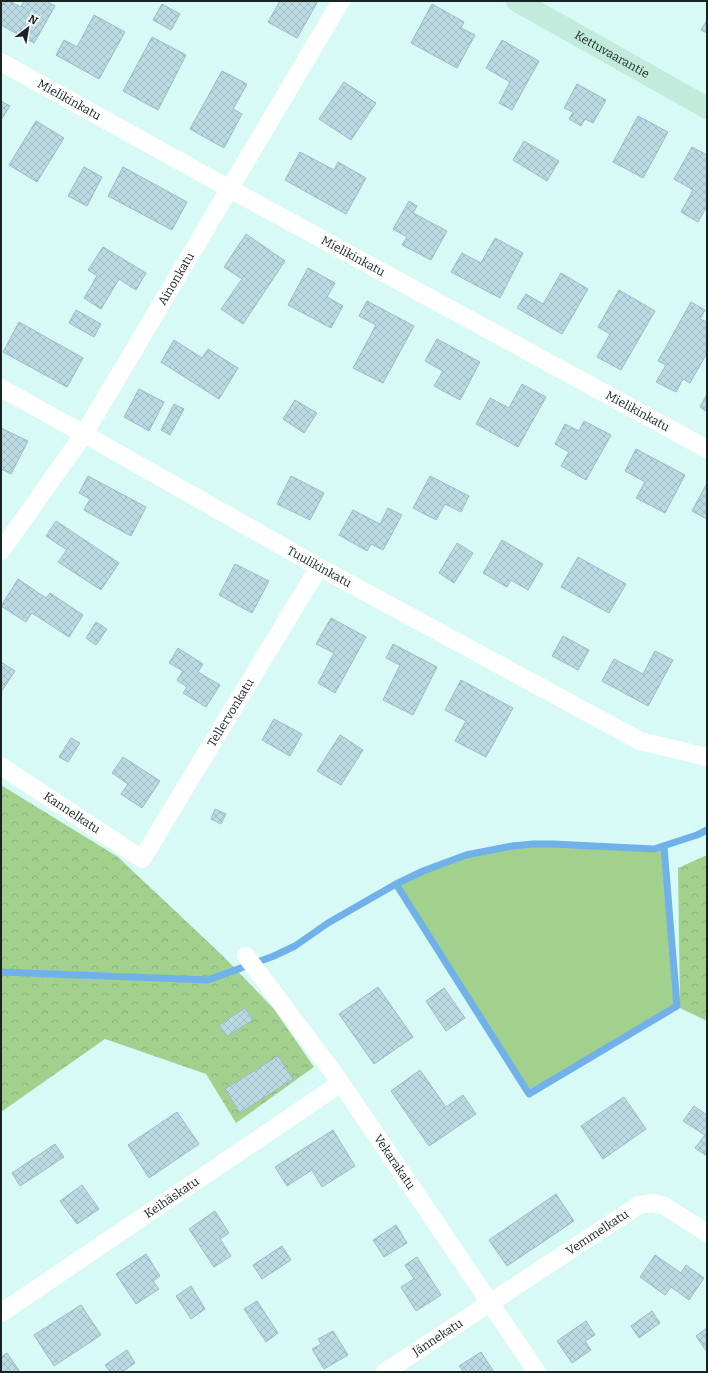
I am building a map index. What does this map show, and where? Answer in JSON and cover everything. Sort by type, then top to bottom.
[{"type":"street","name":"Ainonkatu","points":[[1,550],[84,434],[341,1]]},
{"type":"street","name":"Kettuvaarantie","points":[[517,1],[707,108]]},
{"type":"street","name":"Mielikinkatu","points":[[1,62],[230,189],[707,449]]},
{"type":"street","name":"Tuulikinkatu","points":[[1,388],[319,567],[640,741],[707,757]]},
{"type":"street","name":"Tellervonkatu","points":[[142,859],[319,567]]},
{"type":"street","name":"Kannelkatu","points":[[1,766],[142,859]]},
{"type":"street","name":"Vekarakatu","points":[[246,956],[341,1083],[491,1302],[537,1372]]},
{"type":"street","name":"Keihäskatu","points":[[1,1313],[341,1083]]},
{"type":"street","name":"Vemmelkatu","points":[[491,1302],[639,1205],[652,1203],[663,1204],[707,1233]]},
{"type":"street","name":"Jännekatu","points":[[385,1372],[491,1302]]},
{"type":"green space","points":[[1,785],[118,857],[224,957],[274,1009],[314,1067],[236,1123],[206,1074],[105,1039],[1,1112]]},
{"type":"green space","points":[[533,844],[654,849],[664,847],[677,1006],[529,1094],[396,884],[438,865],[465,855],[499,848]]},
{"type":"green space","points":[[707,855],[707,1021],[680,1008],[678,868]]},
{"type":"building","points":[[4,1],[9,1],[21,7],[24,1],[46,1],[55,6],[34,43],[1,25],[1,7]]},
{"type":"building","points":[[280,1],[318,1],[297,38],[268,22]]},
{"type":"building","points":[[162,4],[180,14],[171,30],[153,20]]},
{"type":"building","points":[[432,4],[464,22],[461,28],[475,35],[457,68],[411,43]]},
{"type":"building","points":[[94,15],[125,32],[99,79],[56,55],[64,40],[77,47]]},
{"type":"building","points":[[707,20],[707,33],[701,30]]},
{"type":"building","points":[[152,37],[186,55],[158,110],[123,91]]},
{"type":"building","points":[[502,40],[539,61],[512,110],[499,103],[510,82],[486,68]]},
{"type":"building","points":[[222,71],[247,84],[233,109],[242,114],[224,148],[190,129]]},
{"type":"building","points":[[344,82],[376,103],[351,140],[319,119]]},
{"type":"building","points":[[577,84],[606,100],[593,123],[585,119],[581,126],[569,119],[573,112],[564,108]]},
{"type":"building","points":[[1,101],[10,106],[1,120]]},
{"type":"building","points":[[638,116],[668,132],[643,178],[613,162]]},
{"type":"building","points":[[36,121],[64,138],[37,182],[9,165]]},
{"type":"building","points":[[524,141],[559,161],[547,181],[513,160]]},
{"type":"building","points":[[692,147],[707,155],[707,206],[698,222],[681,212],[693,190],[674,179]]},
{"type":"building","points":[[300,152],[334,170],[338,162],[366,178],[346,214],[285,180]]},
{"type":"building","points":[[84,167],[102,177],[87,206],[68,196]]},
{"type":"building","points":[[123,167],[187,202],[172,230],[108,196]]},
{"type":"building","points":[[409,201],[417,206],[413,213],[447,231],[431,260],[402,245],[407,237],[393,229]]},
{"type":"building","points":[[246,234],[285,261],[243,324],[221,309],[242,279],[224,267]]},
{"type":"building","points":[[495,238],[523,253],[500,298],[451,272],[462,253],[481,263]]},
{"type":"building","points":[[103,247],[146,273],[136,290],[119,279],[101,309],[84,298],[97,276],[88,270]]},
{"type":"building","points":[[308,268],[335,283],[327,297],[343,306],[331,328],[288,305]]},
{"type":"building","points":[[561,273],[588,289],[562,334],[517,308],[526,294],[543,304]]},
{"type":"building","points":[[619,290],[655,311],[621,370],[597,357],[610,334],[598,327]]},
{"type":"building","points":[[367,301],[414,326],[383,383],[353,368],[376,325],[359,316]]},
{"type":"building","points":[[691,302],[705,310],[700,319],[707,322],[707,353],[690,383],[683,379],[676,392],[656,382],[666,365],[658,361]]},
{"type":"building","points":[[76,310],[101,324],[94,337],[69,323]]},
{"type":"building","points":[[19,322],[83,358],[67,387],[3,352]]},
{"type":"building","points":[[437,339],[480,362],[460,400],[434,386],[443,371],[425,361]]},
{"type":"building","points":[[174,340],[202,358],[208,349],[238,368],[219,399],[161,362]]},
{"type":"building","points":[[522,384],[546,397],[518,447],[476,424],[490,398],[509,408]]},
{"type":"building","points":[[139,389],[164,402],[149,431],[124,417]]},
{"type":"building","points":[[707,394],[707,412],[700,407]]},
{"type":"building","points":[[295,400],[317,413],[304,433],[283,419]]},
{"type":"building","points":[[174,404],[184,409],[170,435],[161,430]]},
{"type":"building","points":[[584,421],[611,435],[586,480],[561,466],[569,452],[555,444],[565,424],[579,431]]},
{"type":"building","points":[[1,428],[28,441],[11,474],[1,469]]},
{"type":"building","points":[[636,449],[685,475],[665,513],[636,498],[645,482],[625,471]]},
{"type":"building","points":[[88,476],[146,507],[131,536],[84,510],[90,499],[79,493]]},
{"type":"building","points":[[291,476],[324,493],[310,520],[277,504]]},
{"type":"building","points":[[430,476],[469,496],[461,512],[445,504],[436,520],[413,508]]},
{"type":"building","points":[[707,485],[707,519],[692,511]]},
{"type":"building","points":[[388,508],[402,515],[383,550],[371,544],[367,551],[339,535],[353,510],[380,524]]},
{"type":"building","points":[[56,521],[119,563],[101,590],[58,562],[67,550],[46,536]]},
{"type":"building","points":[[502,540],[543,564],[528,590],[511,580],[507,587],[483,573]]},
{"type":"building","points":[[457,543],[473,553],[454,583],[439,573]]},
{"type":"building","points":[[578,557],[626,584],[609,613],[561,587]]},
{"type":"building","points":[[235,564],[269,581],[252,613],[219,595]]},
{"type":"building","points":[[18,579],[46,598],[50,593],[83,615],[69,637],[32,613],[26,622],[1,606]]},
{"type":"building","points":[[331,618],[366,637],[335,693],[318,683],[334,653],[316,644]]},
{"type":"building","points":[[96,622],[107,629],[96,645],[86,638]]},
{"type":"building","points":[[563,636],[589,650],[578,670],[552,656]]},
{"type":"building","points":[[393,644],[437,667],[413,715],[383,700],[400,665],[386,658]]},
{"type":"building","points":[[178,648],[203,664],[198,672],[220,685],[206,707],[183,693],[187,687],[177,680],[183,671],[169,663]]},
{"type":"building","points":[[655,651],[673,660],[648,706],[602,681],[614,659],[643,674]]},
{"type":"building","points":[[1,662],[15,671],[1,692]]},
{"type":"building","points":[[461,680],[513,708],[486,757],[455,741],[466,721],[445,710]]},
{"type":"building","points":[[274,719],[302,734],[290,756],[262,740]]},
{"type":"building","points":[[340,735],[363,750],[341,785],[317,771]]},
{"type":"building","points":[[71,738],[80,743],[68,762],[59,757]]},
{"type":"building","points":[[123,757],[160,781],[142,808],[121,794],[128,784],[112,773]]},
{"type":"building","points":[[215,809],[226,814],[221,824],[211,819]]},
{"type":"building","points":[[378,987],[413,1037],[374,1064],[339,1014]]},
{"type":"building","points":[[444,988],[465,1018],[446,1031],[426,1001]]},
{"type":"building","points":[[245,1008],[253,1020],[227,1036],[219,1025]]},
{"type":"building","points":[[278,1056],[293,1079],[240,1113],[225,1089]]},
{"type":"building","points":[[420,1070],[446,1107],[463,1095],[476,1114],[429,1146],[391,1091]]},
{"type":"building","points":[[624,1097],[646,1129],[603,1159],[581,1126]]},
{"type":"building","points":[[694,1106],[707,1115],[707,1156],[695,1148],[705,1135],[683,1121]]},
{"type":"building","points":[[177,1112],[199,1144],[149,1178],[128,1145]]},
{"type":"building","points":[[333,1130],[355,1166],[322,1187],[312,1170],[287,1186],[275,1167]]},
{"type":"building","points":[[55,1144],[64,1157],[20,1186],[12,1173]]},
{"type":"building","points":[[82,1185],[99,1209],[77,1224],[60,1201]]},
{"type":"building","points":[[556,1194],[574,1221],[507,1266],[489,1240]]},
{"type":"building","points":[[215,1211],[229,1233],[220,1239],[231,1256],[214,1267],[189,1229]]},
{"type":"building","points":[[396,1225],[407,1243],[384,1257],[373,1240]]},
{"type":"building","points":[[282,1246],[291,1260],[262,1279],[253,1265]]},
{"type":"building","points":[[146,1254],[160,1276],[153,1281],[159,1289],[136,1304],[116,1274]]},
{"type":"building","points":[[655,1255],[681,1273],[686,1265],[704,1278],[689,1300],[671,1287],[665,1295],[640,1277]]},
{"type":"building","points":[[417,1257],[441,1295],[416,1311],[401,1287],[414,1279],[405,1265]]},
{"type":"building","points":[[191,1286],[205,1309],[191,1319],[176,1296]]},
{"type":"building","points":[[257,1301],[278,1333],[266,1342],[244,1309]]},
{"type":"building","points":[[81,1305],[101,1335],[54,1366],[34,1335]]},
{"type":"building","points":[[652,1311],[660,1323],[639,1338],[631,1326]]},
{"type":"building","points":[[586,1321],[595,1335],[585,1341],[591,1350],[572,1363],[557,1341]]},
{"type":"building","points":[[707,1328],[707,1352],[696,1336]]},
{"type":"building","points":[[333,1331],[348,1355],[324,1369],[312,1349],[321,1344],[318,1339]]},
{"type":"building","points":[[127,1350],[135,1363],[122,1372],[110,1372],[105,1365]]},
{"type":"building","points":[[481,1352],[494,1372],[464,1372],[459,1366]]},
{"type":"building","points":[[7,1353],[20,1372],[1,1372],[1,1357]]},
{"type":"waterway","points":[[1,972],[208,980],[274,956],[295,946],[328,923],[396,884],[423,871],[466,855],[512,846],[533,844],[654,849],[697,835],[707,830]]},
{"type":"waterway","points":[[396,884],[529,1094],[677,1006],[664,847]]}]
